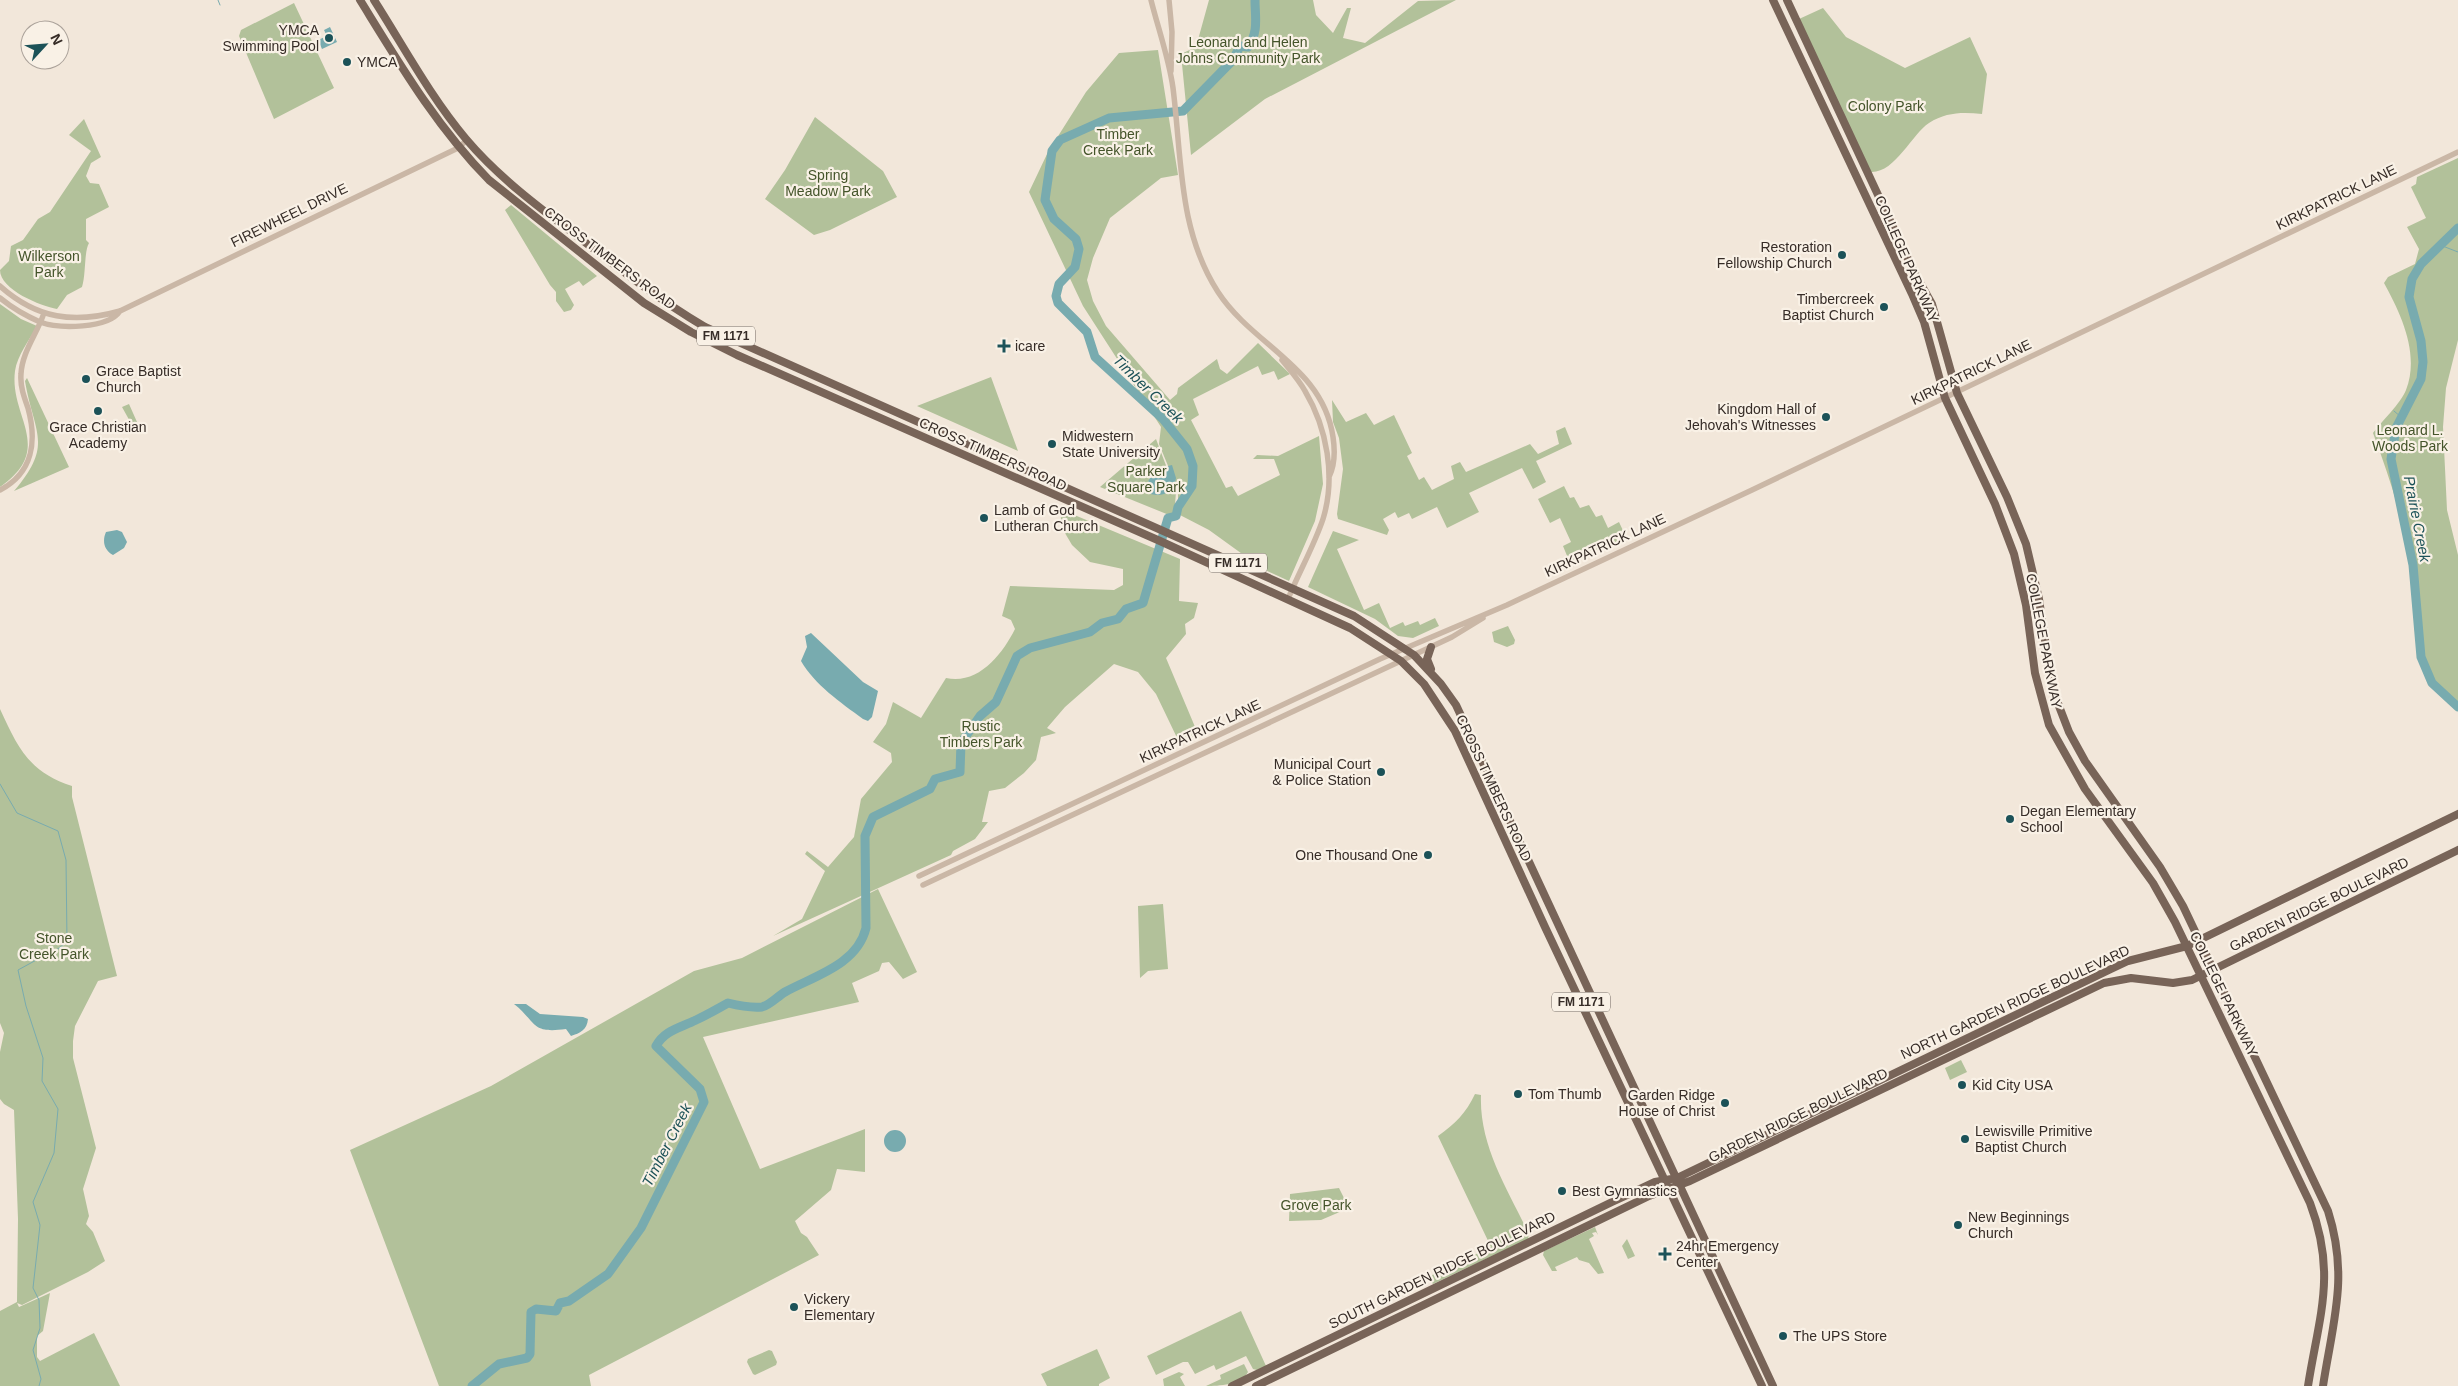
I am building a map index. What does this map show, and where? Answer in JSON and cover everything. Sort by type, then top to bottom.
[{"type":"main road","name":"CROSS TIMBERS ROAD","points":[[374,0],[427,87],[467,140],[516,188],[553,218],[637,284],[705,328],[1293,587],[1354,616],[1414,655],[1435,677],[1456,705],[1476,745],[1520,846],[1678,1181]]},
{"type":"main road","name":"COLLEGE PARKWAY","points":[[1773,0],[1924,322],[1945,398],[1996,504],[2014,554],[2026,605],[2033,661],[2043,707],[2061,750],[2085,789],[2153,883],[2202,975],[2291,1160],[2316,1220],[2324,1262],[2325,1293],[2308,1386]]},
{"type":"main road","name":"COLLEGE PARKWAY","points":[[1787,0],[1840,116],[1932,304],[1957,393],[2007,497],[2026,544],[2039,599],[2052,688],[2074,742],[2084,761],[2160,866],[2183,906],[2303,1155],[2333,1226],[2338,1260],[2338,1299],[2323,1386]]},
{"type":"main road","name":"CROSS TIMBERS ROAD","points":[[361,1],[427,106],[458,148],[489,180],[644,303],[691,332],[737,355],[1140,532],[1350,628],[1401,661],[1424,684],[1444,713],[1464,750],[1665,1179]]},
{"type":"main road","points":[[404,71],[409,68],[427,87]]},
{"type":"main road","points":[[1809,78],[1821,73]]},
{"type":"main road","points":[[1830,121],[1840,116]]},
{"type":"main road","points":[[1849,162],[1860,157]]},
{"type":"main road","points":[[1894,258],[1906,253]]},
{"type":"main road","points":[[1018,480],[1024,468]]},
{"type":"main road","points":[[1431,647],[1427,659],[1435,677]]},
{"type":"main road","points":[[2061,750],[2074,742]]},
{"type":"main road","points":[[1464,750],[1476,745]]},
{"type":"main road","name":"NORTH GARDEN RIDGE BOULEVARD","points":[[1665,1179],[1678,1181],[1784,1126],[2128,961],[2187,946],[2458,814]]},
{"type":"main road","points":[[1510,850],[1520,846]]},
{"type":"main road","name":"GARDEN RIDGE BOULEVARD","points":[[1669,1188],[1678,1181],[1788,1134],[2104,983],[2131,978],[2173,983],[2192,980],[2458,850]]},
{"type":"main road","points":[[1598,1036],[1608,1031]]},
{"type":"main road","points":[[1625,1096],[1636,1090]]},
{"type":"main road","points":[[1784,1126],[1788,1134]]},
{"type":"main road","name":"FM 1171","points":[[1665,1179],[1762,1386]]},
{"type":"main road","name":"SOUTH GARDEN RIDGE BOULEVARD","points":[[1232,1386],[1534,1239],[1665,1179]]},
{"type":"main road","name":"FM 1171","points":[[1678,1181],[1773,1386]]},
{"type":"main road","name":"SOUTH GARDEN RIDGE BOULEVARD","points":[[1256,1386],[1538,1249],[1669,1188]]},
{"type":"main road","points":[[1534,1239],[1538,1249]]},
{"type":"main road","points":[[1725,1307],[1735,1302]]},
{"type":"street","points":[[1151,0],[1173,87],[1185,212],[1197,252],[1224,301],[1278,354],[1306,377],[1314,387],[1331,423],[1334,459],[1333,469],[1329,477]]},
{"type":"street","points":[[1169,0],[1172,26],[1170,73]]},
{"type":"street","name":"FIREWHEEL DRIVE","points":[[0,286],[21,302],[44,313],[84,318],[120,311],[458,148],[467,140]]},
{"type":"street","name":"KIRKPATRICK LANE","points":[[918,876],[1307,692],[1492,611],[1957,393],[2458,152]]},
{"type":"street","name":"FIREWHEEL DRIVE","points":[[0,298],[14,308],[41,322],[61,325],[96,325],[116,317],[120,311]]},
{"type":"street","points":[[0,490],[11,485],[21,474],[29,461],[33,447],[32,426],[21,388],[21,374],[23,360],[44,313]]},
{"type":"street","points":[[1278,354],[1303,388],[1318,416],[1324,434],[1330,484],[1323,520],[1288,599]]},
{"type":"street","name":"KIRKPATRICK LANE","points":[[923,885],[1452,637],[1492,611]]},
{"type":"street","points":[[1307,692],[1311,703]]},
{"type":"green space","name":"Leonard and Helen Johns Community Park","points":[[1209,0],[1313,0],[1316,15],[1333,33],[1347,8],[1351,8],[1343,38],[1365,43],[1418,1],[1456,0],[1265,99],[1191,155],[1181,54],[1196,47]]},
{"type":"green space","points":[[294,3],[334,88],[274,119],[239,36],[241,30]]},
{"type":"green space","name":"Colony Park","points":[[1823,8],[1846,37],[1905,68],[1970,37],[1987,74],[1982,114],[1955,114],[1935,119],[1923,128],[1903,152],[1888,166],[1880,171],[1871,172],[1799,19]]},
{"type":"green space","name":"Timber Creek Park","points":[[1158,50],[1178,175],[1161,178],[1110,218],[1093,258],[1087,280],[1093,301],[1106,326],[1170,400],[1177,394],[1178,388],[1217,359],[1220,369],[1227,374],[1258,343],[1290,374],[1278,380],[1274,371],[1262,375],[1258,366],[1193,399],[1199,415],[1191,420],[1226,488],[1232,486],[1238,496],[1280,475],[1274,459],[1253,459],[1257,455],[1278,456],[1319,436],[1323,484],[1315,521],[1289,581],[1263,569],[1209,530],[1178,514],[1178,490],[1159,444],[1161,427],[1083,306],[1029,192],[1048,152],[1086,92],[1119,53]]},
{"type":"green space","name":"Spring Meadow Park","points":[[815,117],[883,171],[897,197],[830,230],[814,235],[765,199],[785,170]]},
{"type":"green space","name":"Wilkerson Park","points":[[84,119],[101,157],[91,163],[86,176],[90,183],[99,184],[109,207],[86,219],[86,240],[89,243],[86,252],[82,287],[67,295],[57,309],[22,296],[7,284],[0,270],[9,261],[11,246],[23,240],[38,219],[50,212],[91,151],[69,135]]},
{"type":"green space","name":"Leonard L. Woods Park","points":[[2458,158],[2458,340],[2446,388],[2443,427],[2447,510],[2458,555],[2458,708],[2442,696],[2430,682],[2422,668],[2415,635],[2412,574],[2407,543],[2394,493],[2373,433],[2400,401],[2410,376],[2410,348],[2407,335],[2397,308],[2384,283],[2388,277],[2415,264],[2419,249],[2407,227],[2426,218],[2411,187],[2416,184],[2417,177]]},
{"type":"green space","points":[[511,205],[597,276],[583,286],[579,281],[565,289],[574,305],[571,310],[564,312],[556,301],[556,292],[505,210]]},
{"type":"green space","name":"Wilkerson Park","points":[[0,304],[21,319],[37,326],[21,354],[15,371],[15,388],[28,445],[25,459],[16,473],[0,487]]},
{"type":"green space","points":[[991,377],[1018,451],[917,406]]},
{"type":"green space","points":[[27,378],[69,467],[14,491],[34,461],[37,450],[38,438],[25,381]]},
{"type":"green space","points":[[1332,400],[1346,422],[1366,413],[1374,425],[1394,415],[1412,453],[1407,456],[1419,480],[1424,477],[1432,490],[1454,479],[1451,466],[1460,462],[1466,472],[1530,444],[1538,454],[1559,444],[1556,431],[1565,427],[1572,444],[1536,461],[1546,482],[1533,489],[1522,468],[1469,493],[1479,512],[1447,528],[1437,507],[1412,519],[1409,513],[1398,518],[1395,512],[1383,519],[1389,530],[1387,535],[1338,519],[1343,469],[1339,438],[1333,422]]},
{"type":"green space","points":[[129,404],[137,422],[132,425],[122,407]]},
{"type":"green space","name":"Parker Square Park","points":[[1156,439],[1176,492],[1174,517],[1100,487]]},
{"type":"green space","points":[[1564,486],[1570,498],[1574,497],[1580,508],[1589,505],[1596,517],[1602,515],[1608,528],[1619,522],[1626,537],[1570,563],[1563,546],[1571,542],[1560,518],[1550,523],[1538,499]]},
{"type":"green space","name":"Rustic Timbers Park","points":[[1060,509],[1180,559],[1179,601],[1198,603],[1194,618],[1185,624],[1186,634],[1166,658],[1198,734],[1180,744],[1156,694],[1138,672],[1114,664],[1065,707],[1047,728],[1056,733],[1041,737],[1036,760],[1024,773],[1005,788],[989,791],[982,822],[988,822],[975,839],[953,851],[951,855],[773,936],[802,919],[825,871],[805,854],[807,851],[828,867],[854,837],[861,799],[892,762],[891,753],[873,742],[886,724],[893,702],[921,718],[946,678],[958,679],[968,677],[988,666],[1003,649],[1015,629],[1011,620],[1002,616],[1010,586],[1114,590],[1123,585],[1123,569],[1090,562],[1072,545],[1062,528]]},
{"type":"green space","points":[[1333,531],[1359,540],[1337,549],[1364,610],[1379,603],[1390,628],[1403,622],[1405,626],[1418,621],[1420,625],[1435,618],[1439,626],[1413,638],[1398,636],[1375,619],[1308,587]]},
{"type":"green space","points":[[1508,626],[1515,640],[1514,644],[1507,647],[1494,642],[1492,632]]},
{"type":"green space","name":"Stone Creek Park","points":[[0,709],[19,747],[35,766],[45,774],[72,786],[72,797],[117,976],[98,981],[75,1026],[73,1041],[73,1058],[96,1148],[83,1189],[89,1216],[86,1224],[93,1232],[105,1261],[88,1272],[22,1305],[17,1303],[19,1307],[50,1293],[43,1331],[37,1336],[37,1357],[40,1361],[94,1333],[120,1386],[0,1386],[0,1311],[17,1302],[18,1219],[14,1110],[0,1099],[0,1052],[4,1033],[0,1023]]},
{"type":"green space","points":[[878,889],[917,972],[903,979],[889,962],[882,963],[879,971],[852,983],[859,1002],[703,1037],[760,1169],[865,1129],[865,1172],[837,1169],[831,1190],[795,1221],[801,1233],[807,1237],[819,1255],[589,1375],[591,1386],[439,1386],[350,1150],[491,1086],[694,971],[742,958]]},
{"type":"green space","points":[[1163,904],[1168,969],[1148,971],[1140,978],[1138,906]]},
{"type":"green space","points":[[1961,1060],[1967,1072],[1950,1080],[1945,1068]]},
{"type":"green space","points":[[1475,1094],[1481,1095],[1485,1132],[1496,1167],[1529,1234],[1528,1239],[1433,1284],[1428,1277],[1491,1247],[1438,1136],[1460,1118]]},
{"type":"green space","name":"Grove Park","points":[[1339,1188],[1349,1208],[1321,1220],[1289,1221],[1290,1194]]},
{"type":"green space","points":[[1595,1227],[1598,1235],[1596,1232],[1592,1233],[1594,1236],[1589,1239],[1604,1273],[1598,1274],[1589,1263],[1579,1260],[1577,1257],[1555,1267],[1557,1271],[1552,1271],[1543,1255],[1544,1251]]},
{"type":"green space","points":[[1627,1239],[1635,1256],[1628,1259],[1622,1246]]},
{"type":"green space","points":[[1241,1311],[1266,1366],[1257,1370],[1253,1369],[1246,1356],[1216,1370],[1214,1365],[1195,1374],[1188,1362],[1183,1362],[1156,1375],[1147,1356]]},
{"type":"green space","points":[[1097,1349],[1110,1378],[1099,1384],[1099,1386],[1047,1386],[1041,1374]]},
{"type":"green space","points":[[769,1350],[772,1351],[777,1362],[776,1365],[755,1375],[753,1374],[747,1362],[748,1359]]},
{"type":"green space","points":[[1244,1364],[1248,1372],[1240,1380],[1229,1384],[1206,1386],[1221,1379],[1220,1375]]},
{"type":"green space","points":[[1179,1372],[1184,1374],[1180,1377],[1185,1386],[1164,1386],[1163,1379]]},
{"type":"water","name":"YMCA Swimming Pool","points":[[330,27],[337,42],[322,49],[318,40],[327,36],[324,30]]},
{"type":"water","points":[[1172,465],[1176,478],[1174,488],[1160,495],[1144,492],[1148,482],[1157,471]]},
{"type":"water","points":[[117,530],[122,532],[127,542],[124,548],[113,555],[106,548],[104,539],[106,532]]},
{"type":"water","points":[[811,633],[863,682],[878,691],[872,717],[868,721],[829,693],[813,678],[801,661],[807,647],[805,636]]},
{"type":"water","points":[[514,1004],[526,1004],[540,1014],[588,1019],[583,1030],[571,1036],[566,1029],[546,1030],[540,1028]]},
{"type":"water","points":[[895,1130],[903,1133],[906,1141],[903,1149],[895,1152],[887,1149],[884,1141],[887,1133]]},
{"type":"waterway","points":[[218,0],[220,5]]},
{"type":"waterway","name":"Timber Creek","points":[[472,1386],[499,1364],[527,1358],[530,1354],[531,1312],[536,1309],[556,1311],[560,1303],[569,1301],[608,1274],[641,1228],[704,1102],[700,1089],[656,1046],[664,1036],[728,1003],[750,1007],[765,1006],[785,992],[833,968],[854,951],[861,941],[866,928],[865,836],[873,817],[930,789],[935,779],[960,772],[961,743],[980,716],[996,702],[1017,656],[1030,648],[1090,632],[1102,623],[1118,619],[1126,609],[1143,603],[1168,518],[1176,516],[1178,507],[1192,486],[1193,466],[1187,449],[1163,419],[1095,357],[1087,332],[1058,303],[1056,296],[1059,284],[1075,267],[1079,249],[1076,239],[1054,219],[1045,200],[1052,151],[1060,140],[1109,118],[1183,111],[1233,60],[1240,46],[1248,47],[1255,30],[1255,0]]},
{"type":"waterway","name":"Prairie Creek","points":[[2458,228],[2421,264],[2412,279],[2409,297],[2421,341],[2423,362],[2421,379],[2396,428],[2391,459],[2413,565],[2421,657],[2432,683],[2458,707]]},
{"type":"waterway","points":[[2440,245],[2458,252]]},
{"type":"waterway","points":[[2394,411],[2401,417]]},
{"type":"waterway","points":[[0,784],[17,813],[58,831],[66,860],[67,942],[47,957],[40,958],[18,970],[26,1006],[43,1058],[42,1081],[58,1109],[54,1153],[33,1202],[40,1225],[33,1288],[39,1300],[40,1328],[33,1350],[41,1379],[39,1386]]},
{"type":"place","name":"YMCA Swimming Pool","points":[[329,38]]},
{"type":"place","name":"YMCA","points":[[347,62]]},
{"type":"place","name":"Restoration Fellowship Church","points":[[1842,255]]},
{"type":"place","name":"Timbercreek Baptist Church","points":[[1884,307]]},
{"type":"place","name":"icare","points":[[1004,346]]},
{"type":"place","name":"Grace Baptist Church","points":[[86,379]]},
{"type":"place","name":"Grace Christian Academy","points":[[98,411]]},
{"type":"place","name":"Kingdom Hall of Jehovah's Witnesses","points":[[1826,417]]},
{"type":"place","name":"Midwestern State University","points":[[1052,444]]},
{"type":"place","name":"Lamb of God Lutheran Church","points":[[984,518]]},
{"type":"place","name":"Municipal Court & Police Station","points":[[1381,772]]},
{"type":"place","name":"Degan Elementary School","points":[[2010,819]]},
{"type":"place","name":"One Thousand One","points":[[1428,855]]},
{"type":"place","name":"Kid City USA","points":[[1962,1085]]},
{"type":"place","name":"Tom Thumb","points":[[1518,1094]]},
{"type":"place","name":"Garden Ridge House of Christ","points":[[1725,1103]]},
{"type":"place","name":"Lewisville Primitive Baptist Church","points":[[1965,1139]]},
{"type":"place","name":"Best Gymnastics","points":[[1562,1191]]},
{"type":"place","name":"New Beginnings Church","points":[[1958,1225]]},
{"type":"place","name":"24hr Emergency Center","points":[[1665,1254]]},
{"type":"place","name":"Vickery Elementary","points":[[794,1307]]},
{"type":"place","name":"The UPS Store","points":[[1783,1336]]}]
